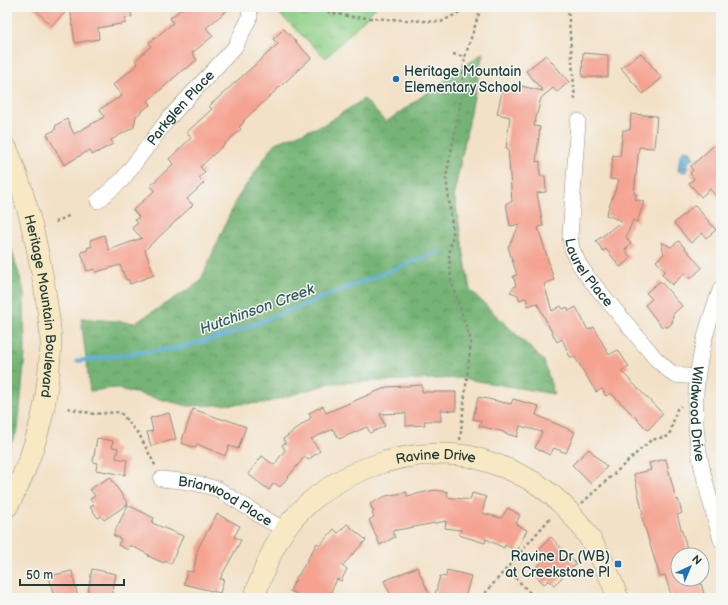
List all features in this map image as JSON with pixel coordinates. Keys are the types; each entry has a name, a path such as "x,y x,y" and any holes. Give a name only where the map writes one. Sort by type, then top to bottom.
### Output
{"street":[{"name":"Parkglen Place","path":"98,201 122,180 169,118 235,47 250,17 249,7"},
{"name":"Laurel Place","path":"578,121 570,237 572,249 579,264 598,290 667,370 674,374 697,377"},
{"name":"Heritage Mountain Boulevard","path":"7,150 26,199 34,228 44,283 51,346 44,405 37,434 15,494 7,507"},
{"name":"Wildwood Drive","path":"721,288 707,328 702,348 697,377 696,403 696,425 704,477 721,540"},
{"name":"Ravine Drive","path":"254,598 267,563 285,530 299,513 337,482 369,467 389,461 422,456 451,455 469,457 493,463 523,476 554,496 575,518 596,546 608,571 618,598"},
{"name":"Briarwood Place","path":"161,479 191,482 218,489 285,530"}],"path":[{"path":"304,7 352,17 441,22 469,7"},
{"path":"460,444 471,341 451,280 449,255 453,233 446,177 460,107 465,57 481,7"},
{"path":"568,7 575,100"},
{"path":"453,54 465,57"},
{"path":"55,222 71,215"},
{"path":"580,505 651,440 669,436 677,409 684,404 696,403"},
{"path":"68,408 94,414 120,412 140,436 161,479"},
{"path":"481,598 547,521"},
{"path":"507,569 535,598"}],"green space":[{"path":"272,7 376,7 326,58"},
{"path":"483,53 454,194 470,290 544,361 554,394 460,378 331,383 265,403 188,406 115,388 90,391 81,318 135,323 200,282 236,200 275,143 323,125 364,99 386,122"},
{"path":"7,234 24,291 25,355 18,429 7,453"}],"water":[{"path":"684,150 691,151 692,156 694,157 692,160 689,160 686,172 678,171 680,155"}],"building":[{"path":"33,7 130,7 132,17 125,18 126,23 98,28 99,39 75,43 70,8 51,26"},
{"path":"184,7 231,7 206,28 213,36 192,53 197,60 186,69 185,68 148,101 151,104 136,116 134,127 111,140 113,144 92,155 90,150 64,165 47,134 55,130 56,125 67,119 74,134 104,117 100,109 122,96 113,85 138,64 135,61 151,46 149,43 173,23 170,18"},
{"path":"284,29 311,58 243,121 244,122 239,127 241,129 200,167 205,172 199,178 204,183 187,199 193,205 145,250 154,275 130,284 128,279 126,280 120,265 96,272 95,269 87,271 81,252 88,250 87,248 92,246 90,240 104,235 109,250 142,238 132,228 138,223 135,220 139,217 133,210 155,190 150,186 173,164 169,159 191,138 187,132 212,109 209,106 278,44 273,39"},
{"path":"583,53 608,55 608,77 582,77"},
{"path":"641,53 662,78 643,94 621,68"},
{"path":"546,55 569,82 557,92 553,88 541,98 534,126 540,127 536,162 540,161 540,176 545,176 546,192 537,193 543,226 538,227 554,280 544,284 552,311 561,306 563,309 567,307 569,311 576,307 588,330 594,327 609,355 618,350 629,367 621,371 663,414 648,430 611,393 606,396 602,389 596,392 575,357 570,357 562,339 557,342 537,303 528,306 526,298 519,300 518,295 510,292 516,285 513,276 517,275 508,247 520,224 510,226 506,203 512,202 508,148 506,148 510,117 497,114 503,87 515,90 516,85 543,91 526,71"},
{"path":"631,114 657,116 654,148 639,147 634,194 637,195 635,199 644,202 637,222 633,220 626,237 631,244 625,250 631,258 620,267 606,249 603,251 596,241 622,221 606,215 619,180 610,179 613,155 620,156 623,130 630,130"},
{"path":"721,139 721,202 710,189 701,197 689,183 694,179 690,173 693,170 690,167"},
{"path":"695,205 716,230 706,238 702,233 691,243 674,223"},
{"path":"679,241 702,268 690,279 685,273 672,285 662,274 665,271 656,261 664,254 661,242 671,247"},
{"path":"660,281 682,306 673,314 672,323 668,327 661,326 645,305 652,299 646,293"},
{"path":"422,385 422,392 456,392 456,411 441,410 441,421 424,421 425,425 406,426 406,413 380,414 385,426 370,433 367,427 339,439 333,429 311,439 320,451 308,460 305,456 280,487 274,483 269,490 248,474 262,456 274,465 285,450 282,445 286,443 283,439 311,418 309,413 323,406 326,413 387,387"},
{"path":"478,397 511,404 513,399 539,406 536,415 575,432 566,453 554,448 550,455 535,448 542,432 520,426 517,437 479,426 481,421 473,419"},
{"path":"193,409 246,427 238,449 229,446 225,456 197,444 196,448 181,443"},
{"path":"169,413 176,439 151,446 147,432 153,431 150,418"},
{"path":"97,438 113,441 112,447 118,448 116,458 127,460 125,475 96,470 97,463 93,462"},
{"path":"589,449 607,467 591,484 572,465"},
{"path":"666,459 676,500 678,499 682,513 677,515 687,547 670,547 670,587 702,587 705,598 672,598 665,575 660,577 641,515 643,514 634,474 651,470 649,463"},
{"path":"110,477 128,504 104,520 101,516 98,518 90,507 94,505 90,499 95,496 90,489"},
{"path":"435,490 448,492 447,497 470,500 472,493 486,497 482,513 501,518 508,508 520,515 516,524 527,530 517,551 505,545 504,548 486,539 485,543 459,535 461,530 445,528 446,521 392,531 395,537 380,545 369,520 374,517 372,513 374,512 370,504 386,496 407,492 407,496"},
{"path":"128,505 154,518 152,523 183,536 171,564 165,561 164,563 148,556 149,555 130,545 128,550 118,545 121,539 113,535"},
{"path":"217,514 240,526 234,537 241,540 220,579 224,579 220,593 184,584 187,571 193,572 198,548"},
{"path":"347,524 366,540 342,566 347,569 341,581 337,579 328,598 295,598 297,594 290,591 297,576 317,543 320,545 334,529 338,533"},
{"path":"551,537 576,564 554,585 549,580 544,584 537,577 541,573 536,567 547,557 539,549"},
{"path":"417,567 431,598 392,598 384,581"},
{"path":"92,569 116,574 111,598 87,598"},
{"path":"447,570 471,576 465,598 434,598 440,576 446,577"},
{"path":"72,571 78,598 54,598 49,576"}],"waterway":[{"name":"Hutchinson Creek","path":"77,361 178,348 224,336 438,252"}],"place":[{"name":"Heritage Mountain Elementary School","path":"396,79"},
{"name":"Ravine Dr (WB) at Creekstone Pl","path":"618,564"}]}
